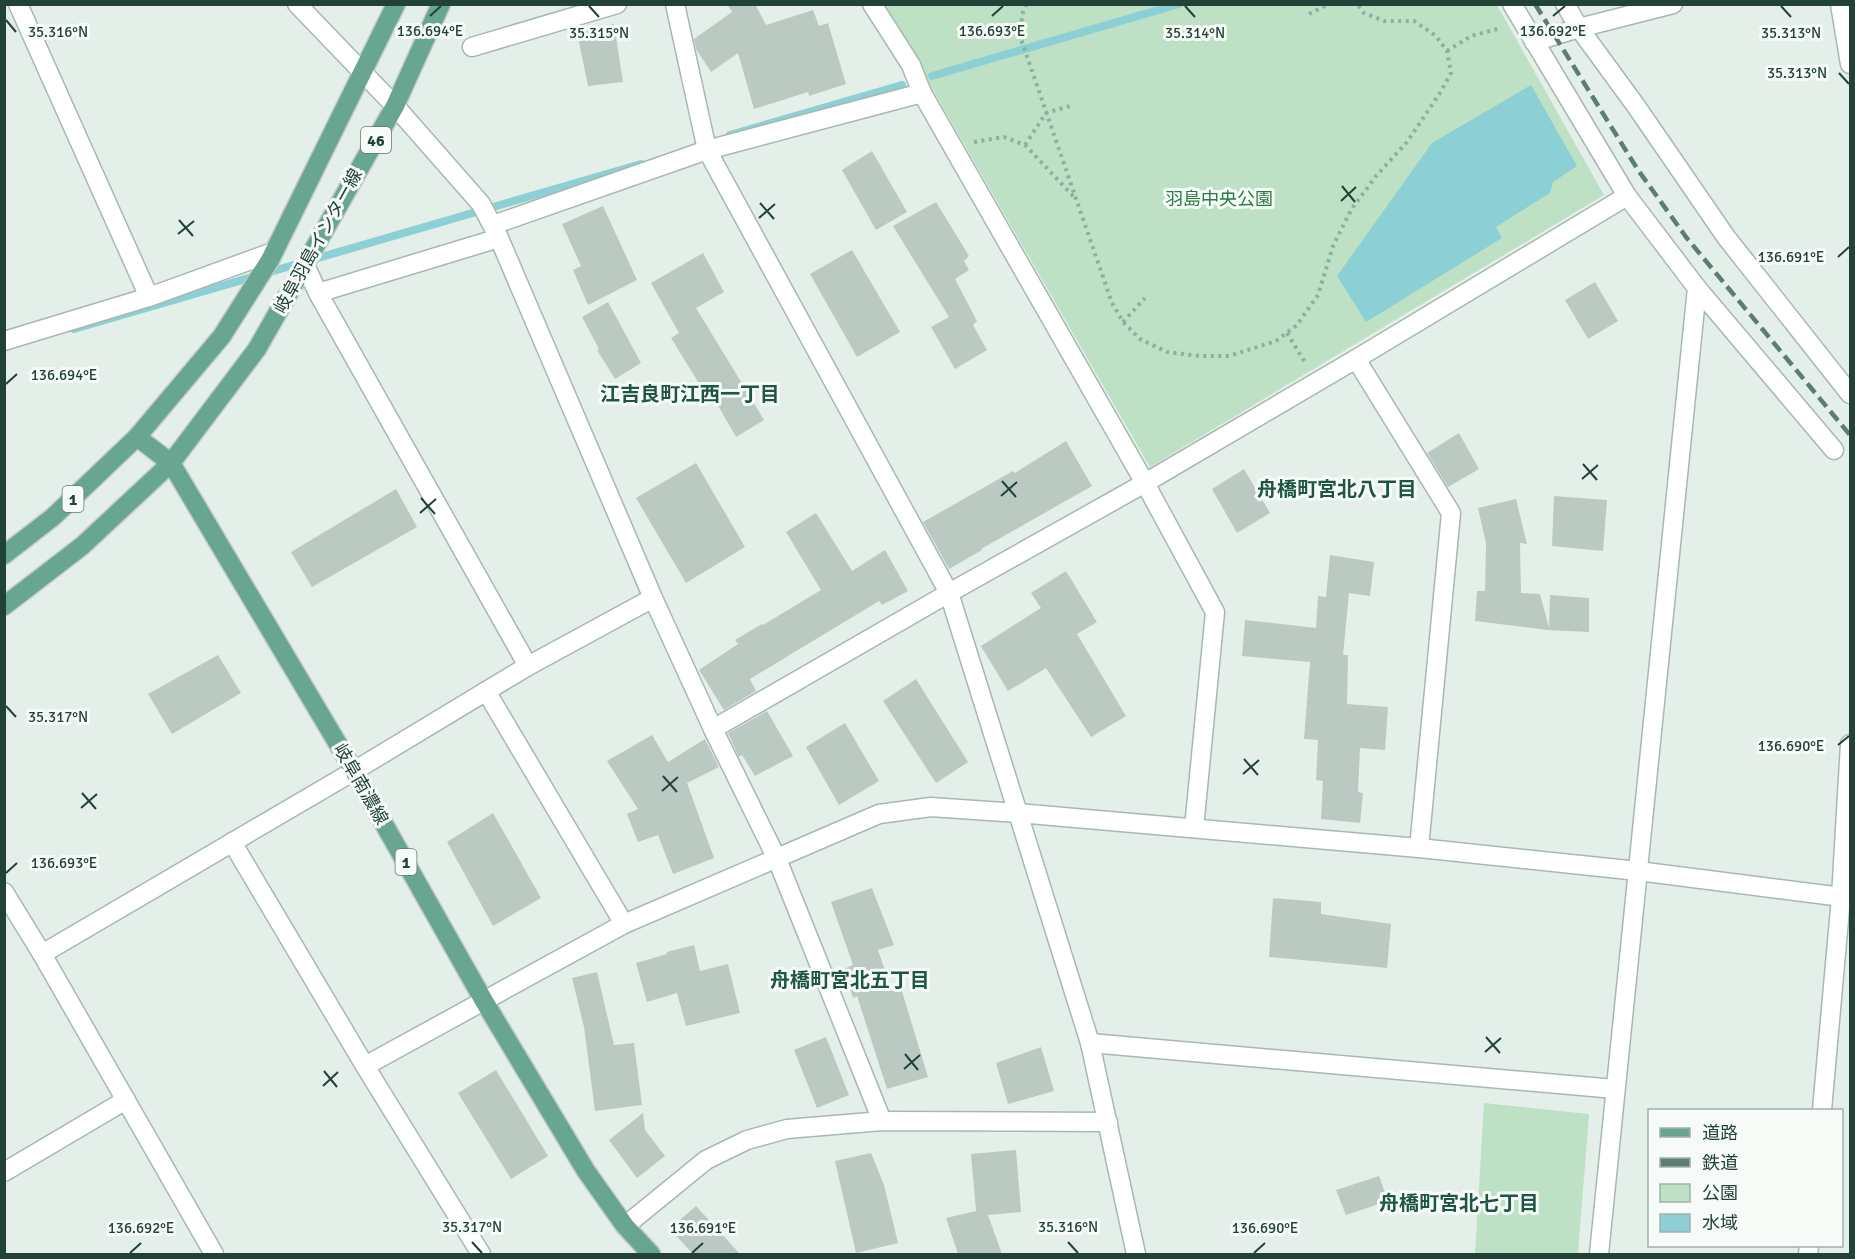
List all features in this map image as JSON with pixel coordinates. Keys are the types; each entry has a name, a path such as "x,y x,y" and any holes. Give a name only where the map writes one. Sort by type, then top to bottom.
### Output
{"main road":[{"name":"岐阜羽島インター線","path":"137,437 222,336 271,256 396,4"},
{"name":"岐阜羽島インター線","path":"171,463 257,349 395,106 441,4"},
{"name":"岐阜南濃線","path":"137,437 171,463 354,771 484,1001 586,1171 625,1226 651,1254"},
{"name":"1","path":"4,555 53,518 137,437"},
{"name":"1","path":"4,606 82,546 171,463"}],"street":[{"path":"18,4 149,297"},
{"path":"297,4 395,106 490,221 653,598 713,729 777,859 882,1121"},
{"path":"472,47 617,4"},
{"path":"675,4 707,150 949,593 1090,1043 1136,1254"},
{"path":"872,4 911,65 922,93 1145,483 1215,612 1194,828"},
{"path":"1512,4 1628,196 1697,288 1834,450"},
{"path":"1565,4 1579,28 1726,237 1851,394"},
{"path":"1534,42 1673,4"},
{"path":"1840,4 1851,64"},
{"path":"318,293 490,221 707,150 922,93"},
{"path":"713,729 1145,483 1628,196"},
{"path":"4,341 149,297 271,256"},
{"path":"303,268 528,666"},
{"path":"1599,1254 1697,288"},
{"path":"1356,359 1450,513 1419,848"},
{"path":"42,954 528,666 653,598"},
{"path":"486,692 624,924"},
{"path":"1821,1109 1846,898 1851,744"},
{"path":"365,1066 624,924 879,814 931,807 1419,848 1638,871 1846,898"},
{"path":"232,842 365,1066 481,1254"},
{"path":"4,892 214,1254"},
{"path":"1090,1043 1615,1089"},
{"path":"4,1172 126,1100"},
{"path":"625,1226 706,1160 747,1140 788,1129 882,1121 1108,1122"}],"path":[{"path":"1026,4 1021,39 1112,303 1123,322 1140,339 1167,352 1229,357 1276,341 1297,326 1318,296 1333,246 1352,210 1376,176 1407,142 1450,74 1447,51 1436,36 1414,21 1384,21 1364,13 1357,4"},
{"path":"1310,14 1329,4"},
{"path":"1447,51 1471,36 1503,27"},
{"path":"1025,145 1046,113 1070,106"},
{"path":"967,143 1004,137 1025,145 1076,198"},
{"path":"1123,322 1145,298"},
{"path":"1287,333 1310,370"}],"green space":[{"name":"羽島中央公園","path":"884,5 1497,5 1604,195 1150,467"},
{"path":"1484,1103 1589,1114 1578,1254 1475,1254"}],"water":[{"path":"1531,85 1577,166 1553,182 1550,193 1496,227 1502,238 1366,322 1337,276 1432,143"}],"building":[{"path":"727,4 755,4 766,25 813,10 819,26 828,23 846,84 809,96 808,92 754,109 738,53 711,72 696,49 694,39 732,12"},
{"path":"614,24 623,82 588,86 577,32"},
{"path":"872,151 907,212 876,230 842,170"},
{"path":"936,202 969,256 964,261 969,270 955,279 977,321 973,325 987,350 955,369 931,327 949,317 893,226"},
{"path":"603,206 637,280 588,305 573,270 581,266 562,224"},
{"path":"852,250 900,332 857,357 810,274"},
{"path":"703,253 724,292 696,308 764,420 736,437 705,383 700,385 671,338 679,333 651,283"},
{"path":"1595,282 1618,321 1588,339 1565,300"},
{"path":"608,302 641,363 615,379 597,350 599,349 582,317"},
{"path":"1459,433 1479,469 1448,487 1427,453"},
{"path":"1066,441 1092,486 949,569 923,522 1013,471 1015,473"},
{"path":"696,463 745,547 686,583 636,498"},
{"path":"1244,469 1270,513 1237,533 1212,489"},
{"path":"396,489 417,527 312,587 291,552"},
{"path":"1554,496 1607,500 1603,551 1552,546"},
{"path":"1516,499 1527,544 1520,543 1521,593 1540,594 1549,628 1550,595 1589,598 1589,632 1548,630 1475,621 1477,591 1485,591 1486,543 1478,508"},
{"path":"816,513 852,571 885,550 908,591 882,605 879,601 750,679 756,691 724,710 699,670 738,644 735,640 821,590 786,532"},
{"path":"1330,555 1374,562 1370,596 1349,593 1343,655 1348,655 1347,704 1388,707 1385,750 1360,748 1358,792 1363,793 1360,823 1321,819 1323,781 1316,780 1318,740 1304,739 1310,662 1242,656 1245,620 1316,628 1318,596 1326,597"},
{"path":"1066,571 1097,622 1077,634 1126,716 1091,737 1046,668 1008,691 981,646 1041,608 1031,593"},
{"path":"218,655 241,693 172,734 148,694"},
{"path":"916,679 968,762 936,783 883,701"},
{"path":"767,711 793,756 755,776 742,755 739,757 728,733"},
{"path":"845,723 879,781 839,805 806,747"},
{"path":"652,735 668,762 705,739 719,767 687,783 714,858 673,874 658,835 638,842 627,814 638,809 607,761"},
{"path":"493,813 541,898 493,926 447,842"},
{"path":"872,888 894,945 878,950 892,991 901,988 928,1077 887,1089 857,996 853,998 844,969 853,965 831,902"},
{"path":"1273,898 1321,902 1321,914 1391,924 1387,968 1269,957"},
{"path":"694,945 700,971 728,964 740,1013 686,1026 677,993 647,1002 636,963"},
{"path":"597,972 614,1045 634,1043 642,1105 595,1111 584,1027 572,978"},
{"path":"826,1037 849,1095 817,1108 794,1050"},
{"path":"1041,1047 1054,1091 1008,1104 996,1063"},
{"path":"496,1070 548,1156 511,1179 458,1093"},
{"path":"643,1113 645,1130 665,1156 637,1178 609,1140"},
{"path":"1016,1150 1021,1212 988,1215 1002,1254 958,1254 946,1218 976,1211 971,1154"},
{"path":"871,1153 884,1185 898,1243 856,1253 835,1161"},
{"path":"1379,1176 1388,1201 1346,1215 1336,1190"},
{"path":"696,1206 740,1254 693,1254 670,1229"}],"waterway":[{"path":"932,76 1179,4"},
{"path":"730,135 902,85"},
{"path":"74,329 641,164"}],"railway":[{"path":"1535,4 1638,170 1686,237 1850,435"}],"district":[{"name":"江吉良町江西一丁目","path":"690,394"},
{"name":"舟橋町宮北八丁目","path":"1337,489"},
{"name":"舟橋町宮北五丁目","path":"850,980"},
{"name":"舟橋町宮北七丁目","path":"1459,1203"}]}
